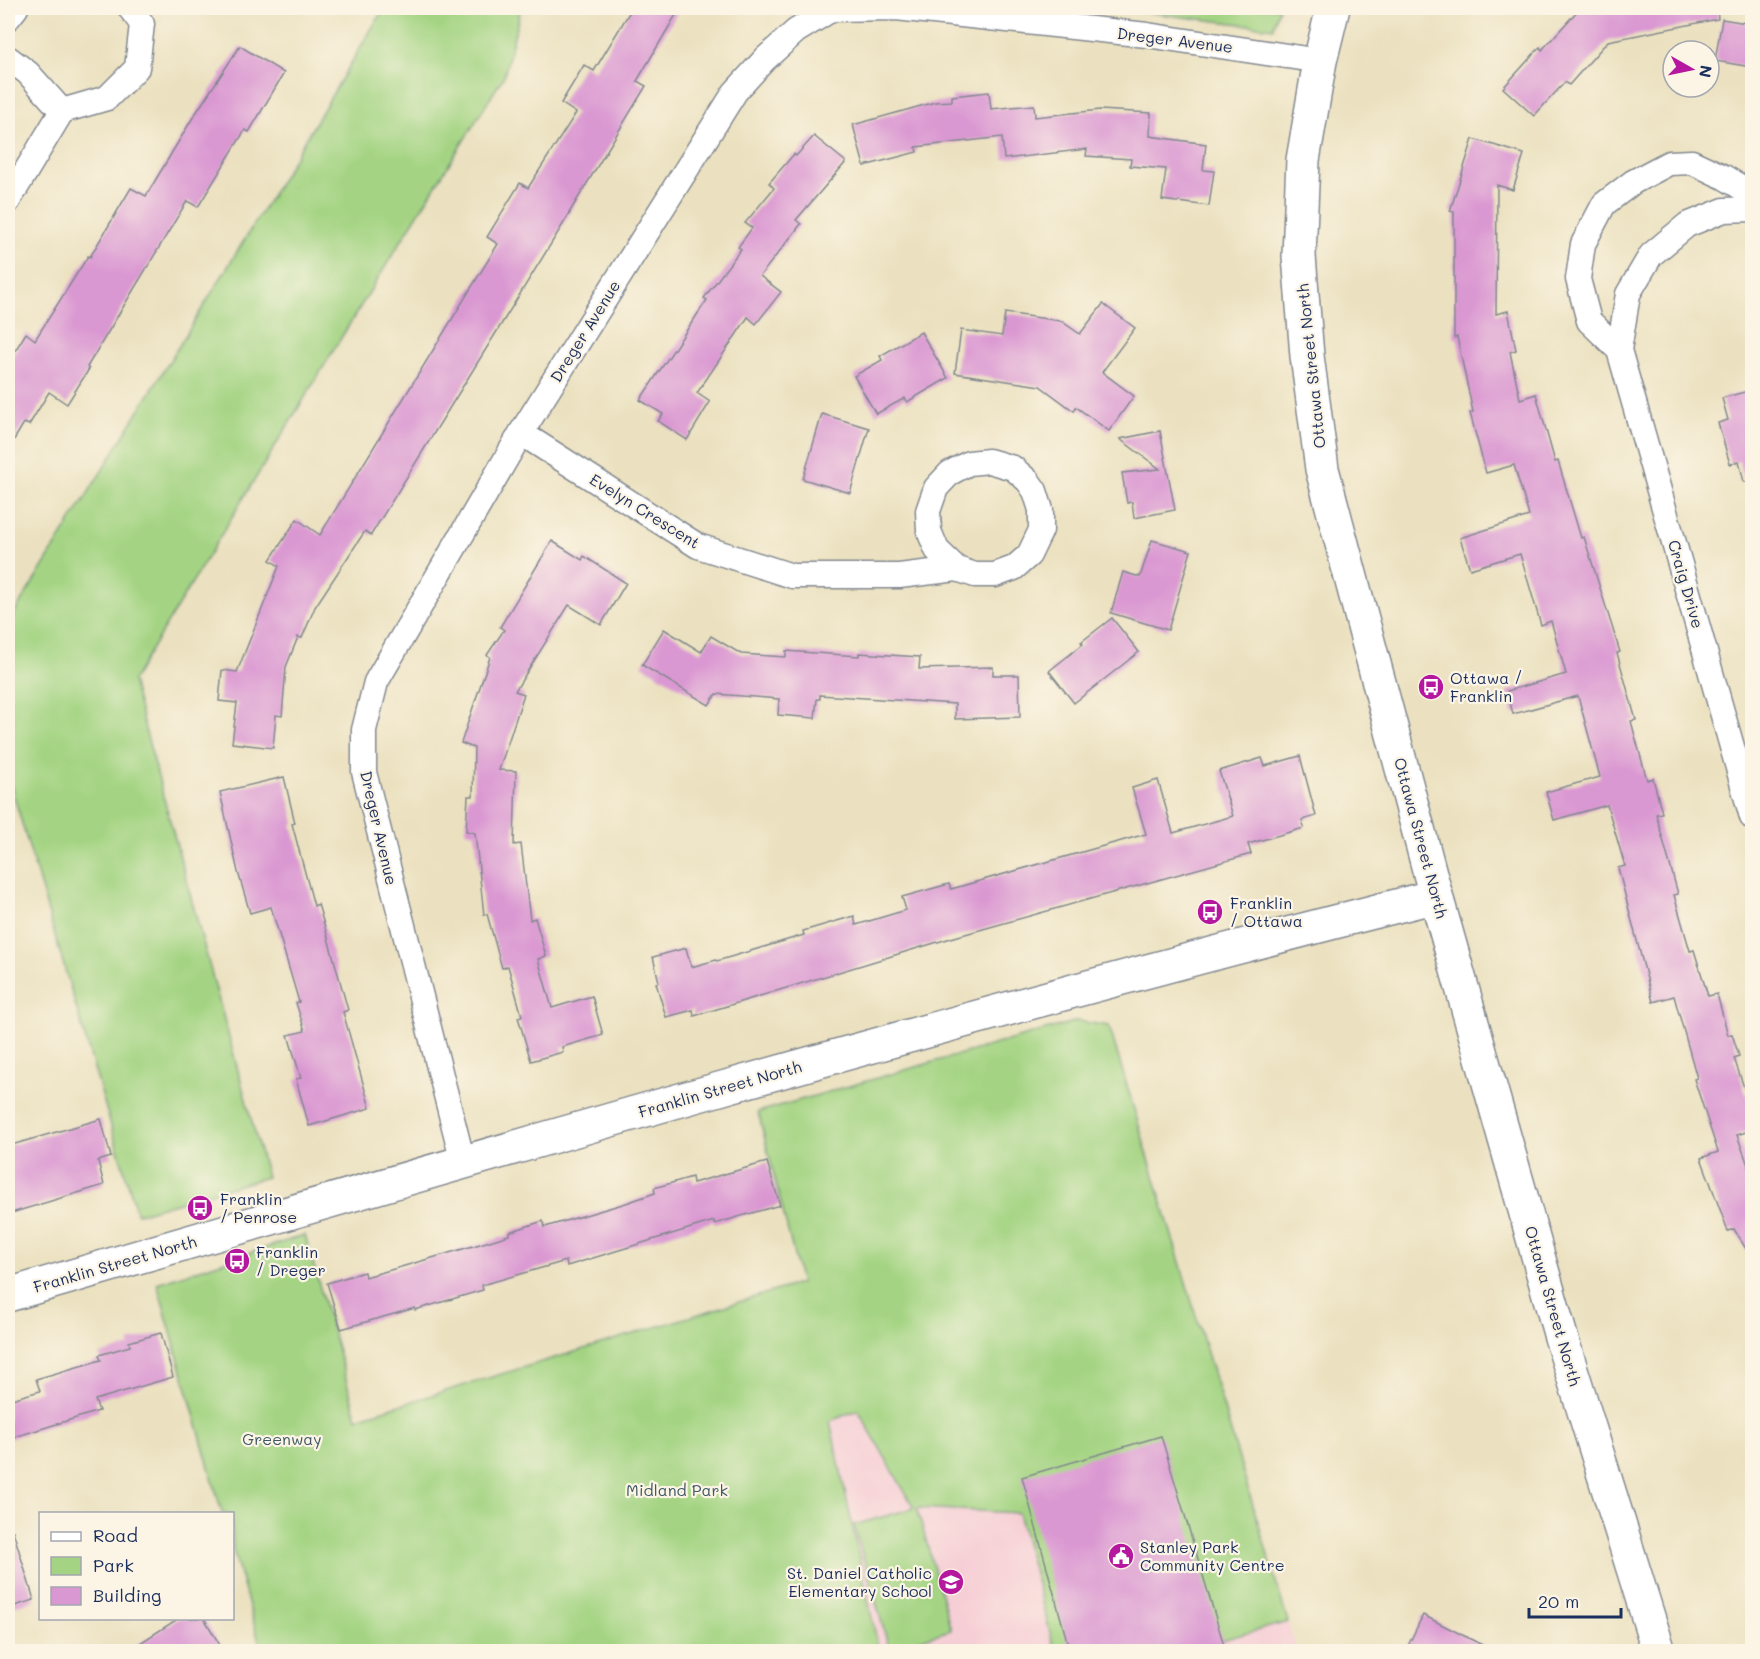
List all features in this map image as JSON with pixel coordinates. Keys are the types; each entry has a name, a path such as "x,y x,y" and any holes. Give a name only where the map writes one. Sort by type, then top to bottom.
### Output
{"main road":[{"name":"Ottawa Street North","path":"1333,8 1320,61 1303,160 1299,256 1307,356 1322,469 1436,896 1561,1337 1659,1652"},
{"name":"Franklin Street North","path":"8,1295 463,1162 1112,980 1436,896"}],"street":[{"path":"8,18 16,8"},
{"path":"8,201 62,111 107,98 137,68 142,24 130,8"},
{"name":"Dreger Avenue","path":"463,1162 364,772 364,730 376,682 521,433 735,92 765,58 796,31 831,8 919,10 1147,35 1320,61"},
{"path":"8,58 28,73 62,111"},
{"name":"Craig Drive","path":"1619,351 1589,321 1578,279 1583,243 1604,204 1633,182 1669,163 1692,162 1724,177 1752,194"},
{"name":"Craig Drive","path":"1752,209 1724,210 1687,225 1651,255 1628,294 1619,351 1752,817"},
{"name":"Evelyn Crescent","path":"521,433 698,546 792,576 899,576 957,569 975,575 995,575 1014,568 1029,555 1041,530 1041,510 1035,491 1028,481 1013,468 989,461 969,463 950,473 936,488 928,511 929,531 937,550 957,569"}],"shaded area":[{"name":"St. Daniel Catholic Elementary School","path":"858,1410 914,1508 1018,1513 1055,1651 879,1651 830,1420"},
{"path":"1288,1622 1297,1651 1181,1652"}],"green space":[{"path":"384,8 521,8 504,76 132,681 267,1177 137,1214 8,776 8,623 277,187"},
{"path":"1110,8 1279,8 1273,28"},
{"path":"1077,1021 1109,1026 1288,1622 1181,1651 1055,1651 1018,1513 917,1508 951,1630 889,1648 854,1525 914,1508 858,1410 830,1421 879,1651 262,1651 234,1553 234,1512 222,1512 157,1283 305,1235 357,1418 801,1283 758,1112"}],"building":[{"path":"632,8 680,8 637,81 646,86 371,535 365,531 315,607 302,638 298,637 286,667 282,716 276,715 273,748 232,743 237,703 219,701 222,670 237,672 279,566 270,560 297,519 320,535 498,244 487,237 520,183 528,188 576,113 561,103 584,65 594,71"},
{"path":"1580,8 1717,8 1718,19 1608,41 1569,85 1565,82 1534,116 1503,88"},
{"path":"1722,19 1752,24 1752,67 1721,62 1721,39 1719,39"},
{"path":"240,46 284,73 249,132 245,130 198,207 187,201 67,404 49,392 29,425 24,423 8,450 8,362 26,333 35,340 88,256 90,257 131,188 146,196 192,119"},
{"path":"989,92 991,109 1034,105 1035,117 1100,110 1151,113 1150,136 1206,144 1203,170 1214,171 1209,206 1162,200 1166,169 1130,166 1131,159 1086,156 1087,149 1004,159 1002,137 916,147 917,152 864,166 853,125 935,102 952,101 952,96"},
{"path":"814,136 846,162 796,220 801,224 760,276 781,292 756,324 748,317 697,393 710,402 687,440 658,421 663,414 640,400 707,300 704,298 741,249 738,247 752,228 745,223 774,188 769,183 794,154 796,156"},
{"path":"1473,139 1524,154 1513,190 1497,185 1496,314 1508,311 1516,350 1510,352 1520,399 1536,394 1555,462 1558,461 1581,538 1584,537 1620,652 1617,653 1636,720 1631,721 1647,780 1653,778 1662,813 1656,814 1678,894 1674,895 1690,951 1694,950 1708,996 1717,994 1728,1035 1732,1034 1739,1056 1734,1058 1752,1111 1752,1130 1737,1135 1752,1176 1752,1259 1734,1229 1728,1231 1701,1158 1718,1152 1694,1079 1697,1078 1674,996 1653,1002 1618,868 1625,866 1607,805 1554,820 1546,792 1600,777 1578,696 1513,714 1507,691 1566,674 1551,621 1541,625 1520,554 1470,569 1460,538 1529,516 1514,465 1486,473 1470,413 1473,412 1457,337 1454,338 1454,212 1450,211"},
{"path":"1103,304 1135,328 1102,372 1134,396 1109,431 1076,407 1074,411 1040,386 955,373 961,330 1002,336 1005,313 1061,321 1080,334"},
{"path":"921,332 948,378 907,402 905,398 876,414 854,376 882,360 880,356"},
{"path":"1752,390 1752,481 1744,482 1739,461 1730,464 1718,423 1728,420 1722,398"},
{"path":"822,414 869,428 850,493 803,479"},
{"path":"1160,431 1175,510 1134,518 1132,502 1127,503 1122,473 1160,469 1120,439"},
{"path":"1152,540 1191,551 1168,630 1111,613 1123,572 1140,577"},
{"path":"552,541 582,560 584,556 626,583 601,625 569,605 515,691 524,694 499,770 516,771 514,845 521,844 530,920 535,918 546,956 538,959 552,1008 592,996 603,1035 562,1047 563,1052 531,1061 518,1017 522,1016 508,966 502,968 487,914 484,915 475,833 466,831 468,796 473,796 474,748 461,743 490,657 487,655 504,630 500,627"},
{"path":"1112,618 1139,652 1074,703 1049,671"},
{"path":"664,629 701,652 711,636 741,654 786,657 786,651 859,656 859,653 920,657 919,669 993,667 993,675 1019,675 1020,717 955,719 955,704 820,695 820,699 817,699 815,718 778,715 779,699 716,694 709,705 642,665"},
{"path":"1300,756 1316,816 1302,820 1304,828 1248,844 1251,854 951,938 694,1016 693,1010 666,1017 656,983 659,982 653,957 686,948 691,967 717,961 804,935 803,931 854,916 856,925 906,910 902,897 949,884 951,889 1146,834 1132,788 1158,780 1173,833 1233,816 1219,771 1262,758 1265,766"},
{"path":"284,777 295,823 292,824 314,906 318,904 348,1010 343,1012 370,1108 309,1126 296,1079 301,1078 288,1035 305,1031 296,1003 299,1002 271,907 250,913 220,792"},
{"path":"101,1119 111,1157 98,1161 104,1185 8,1214 8,1146"},
{"path":"767,1162 780,1205 714,1224 714,1221 567,1266 566,1261 482,1285 483,1290 341,1329 327,1283 364,1272 365,1277 394,1269 509,1235 509,1232 543,1221 545,1227 626,1203 655,1193 654,1188 692,1177 693,1183"},
{"path":"161,1333 173,1377 95,1400 99,1411 8,1439 8,1400 40,1391 36,1379 101,1360 99,1355 130,1346 129,1342"},
{"name":"Stanley Park Community Centre","path":"1161,1436 1226,1652 1070,1652 1022,1477"},
{"path":"13,1531 34,1600 8,1608 8,1532"},
{"path":"1423,1615 1496,1652 1405,1652"},
{"path":"176,1620 205,1620 224,1652 126,1652"}],"place":[{"name":"Ottawa / Franklin","path":"1431,687"},
{"name":"Franklin / Ottawa","path":"1210,912"},
{"name":"Franklin / Penrose","path":"200,1208"},
{"name":"Franklin / Dreger","path":"237,1261"},
{"name":"Stanley Park Community Centre","path":"1121,1556"},
{"name":"St. Daniel Catholic Elementary School","path":"951,1582"}],"park label":[{"name":"Greenway","path":"282,1439"},
{"name":"Midland Park","path":"677,1490"}]}
